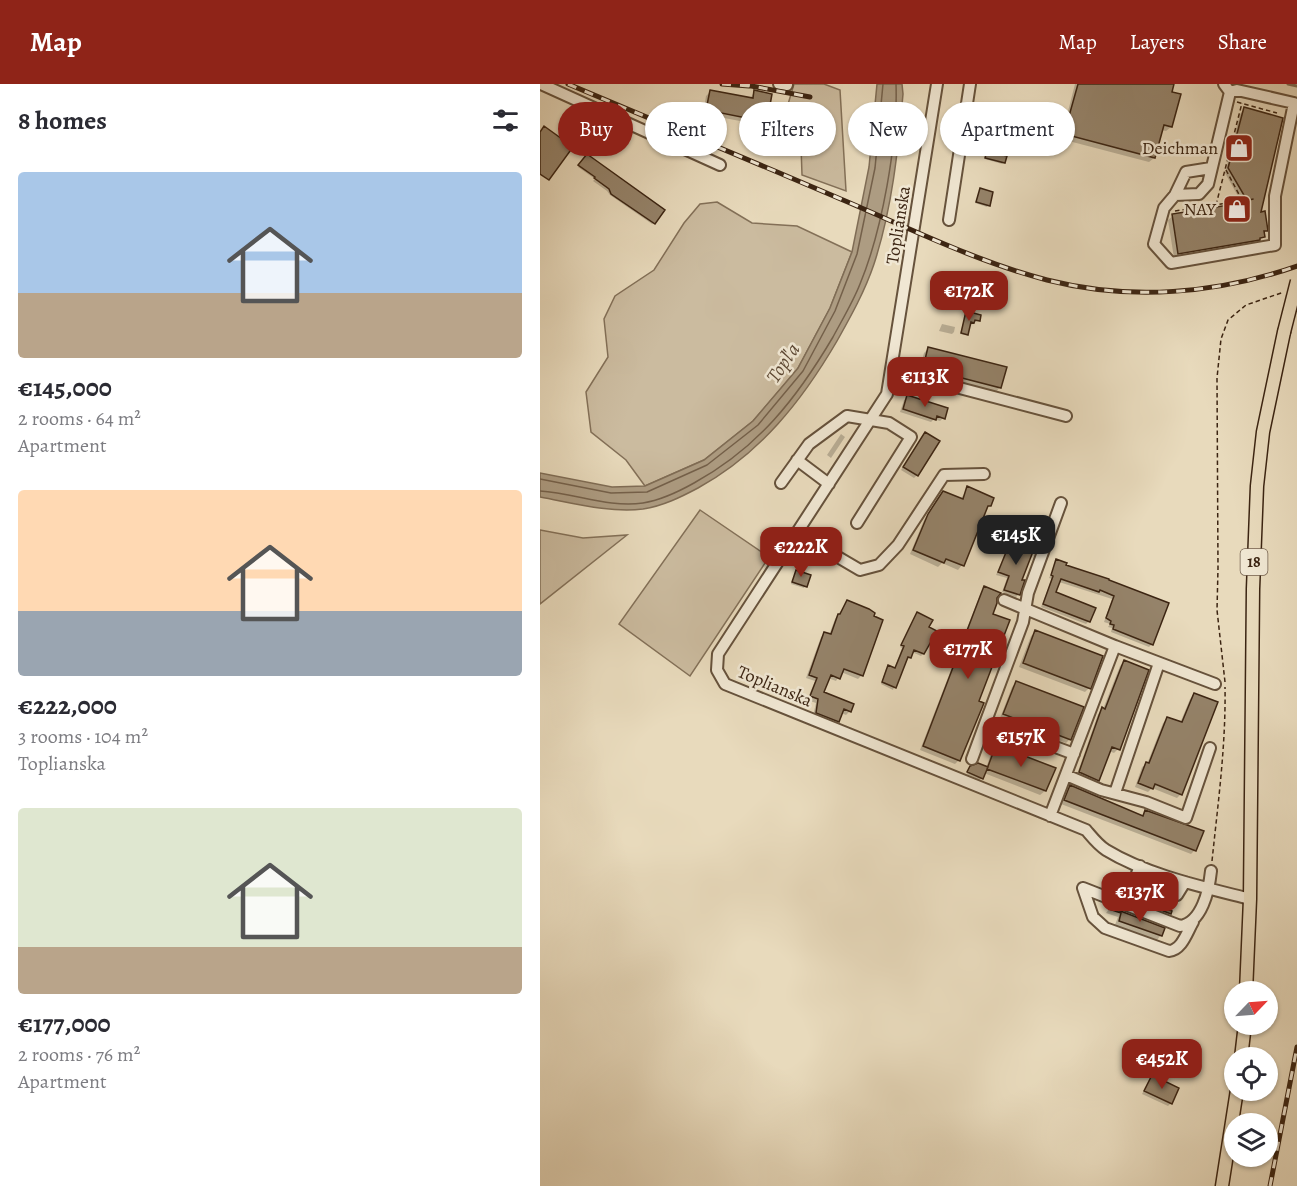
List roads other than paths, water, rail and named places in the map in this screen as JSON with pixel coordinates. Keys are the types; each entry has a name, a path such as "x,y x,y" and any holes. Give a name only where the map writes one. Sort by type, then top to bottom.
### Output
{"main road":[{"name":"18","path":"1246,981 1250,899 1253,589 1257,486 1263,432 1293,286"},
{"path":"1222,1186 1235,1101"}],"street":[{"path":"541,84 720,165"},
{"name":"Toplianska","path":"937,84 887,394 718,654 717,670 725,684 1086,830 1104,849 1140,866 1185,882 1250,899"},
{"path":"949,220 970,84"},
{"path":"1175,195 1199,194 1208,184 1229,92 1237,90 1294,103 1275,196 1275,245 1171,263 1154,244 1164,208 1175,195 1186,172 1211,168"},
{"path":"891,370 1066,416"},
{"path":"781,483 809,444 847,416 889,423 911,437 857,523"},
{"path":"797,460 829,484"},
{"path":"797,532 860,570 879,565 898,545 944,475 984,474"},
{"path":"972,759 1023,622 1028,592 1061,503"},
{"path":"1004,600 1215,684"},
{"path":"1050,816 1115,646"},
{"path":"1115,793 1159,663"},
{"path":"986,721 1074,754"},
{"path":"1066,775 1101,790 1146,802 1186,818 1210,748"},
{"path":"1140,866 1136,876 1141,884 1167,894 1178,895 1185,882"},
{"path":"1194,920 1188,925 1180,926 1083,888 1093,917 1105,928 1169,951 1175,951 1194,920 1209,888 1211,871"}],"water":[{"path":"877,84 902,84 902,102 875,102"},
{"path":"870,156 896,156 885,222 870,274 862,294 824,363 778,424 741,459 720,474 678,498 650,508 617,510 540,497 540,473 612,487 645,486 704,460 753,421 798,368 830,308 852,252"}],"waterway":[{"path":"1288,84 1297,86"}],"railway":[{"path":"568,84 966,253 1047,280 1110,291 1173,291 1236,283 1297,266"},
{"path":"722,84 749,86"},
{"path":"741,84 810,97"},
{"path":"1270,1186 1297,1047"}],"place":[{"name":"Deichman","path":"1239,148"},
{"name":"NAY","path":"1237,209"}],"water label":[{"name":"Topľa","path":"783,363"}]}
